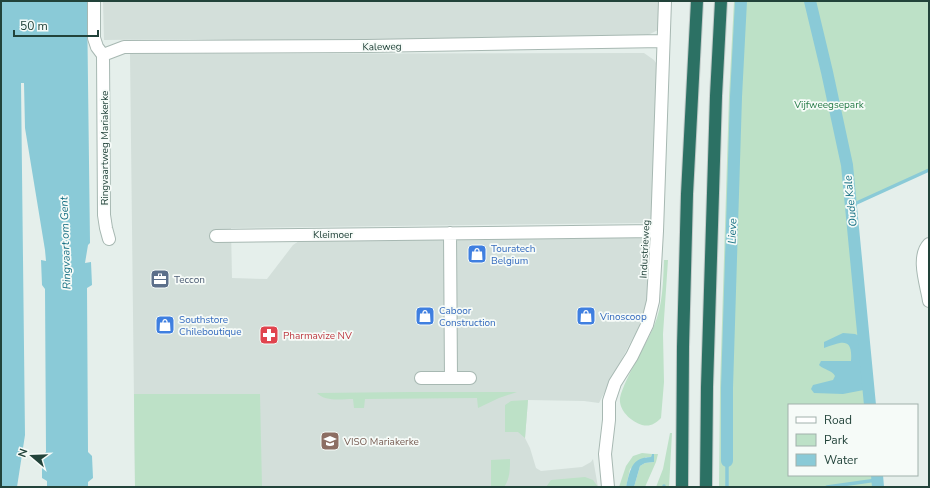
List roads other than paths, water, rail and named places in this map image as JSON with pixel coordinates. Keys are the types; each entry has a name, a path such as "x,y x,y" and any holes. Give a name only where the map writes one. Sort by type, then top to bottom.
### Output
{"highway":[{"path":"682,487 683,347 687,194 697,1"},
{"path":"706,487 707,387 716,96 721,1"}],"street":[{"path":"94,1 94,38 97,47 103,56"},
{"name":"Industrieweg","path":"608,487 605,454 609,420 609,401 615,383 632,356 647,325 653,301 657,232 665,1"},
{"name":"Kaleweg","path":"103,56 124,47 366,46 663,41"},
{"name":"Ringvaartweg Mariakerke","path":"103,56 104,215 109,239"},
{"name":"Kleimoer","path":"216,236 657,232"},
{"path":"450,233 451,378"},
{"path":"929,244 924,250 922,264 929,301"},
{"path":"421,378 470,378"}],"water":[{"name":"Ringvaart om Gent","path":"1,1 87,1 90,243 88,245 85,263 91,262 92,285 87,288 88,452 92,456 93,478 88,482 88,487 47,487 47,481 42,478 42,456 46,452 45,289 42,285 41,260 46,261 25,128 24,83 21,83 25,435 17,487 1,487"},
{"path":"843,333 855,334 864,338 869,389 843,394 814,393 811,389 813,385 833,380 835,376 832,372 819,365 821,361 851,361 851,353 848,344 841,343 824,348 824,342"},
{"path":"652,454 654,454 654,462 645,463 640,466 634,487 626,487 630,470 635,462 639,459 651,457"}],"waterway":[{"name":"Lieve","path":"727,461 727,388 736,97 741,1"},
{"name":"Oude Kale","path":"810,1 847,165 870,404"},
{"path":"850,206 929,170"},
{"path":"727,461 727,487"},
{"name":"Oude Kale","path":"877,476 878,487"},
{"path":"827,487 877,480"}],"place":[{"name":"Touratech Belgium","path":"477,254"},
{"name":"Teccon","path":"160,279"},
{"name":"Caboor Construction","path":"425,316"},
{"name":"Vinoscoop","path":"586,316"},
{"name":"Southstore Chileboutique","path":"165,325"},
{"name":"Pharmavize NV","path":"269,335"},
{"name":"VISO Mariakerke","path":"330,441"}],"park label":[{"name":"Vijfweegsepark","path":"829,104"}]}
